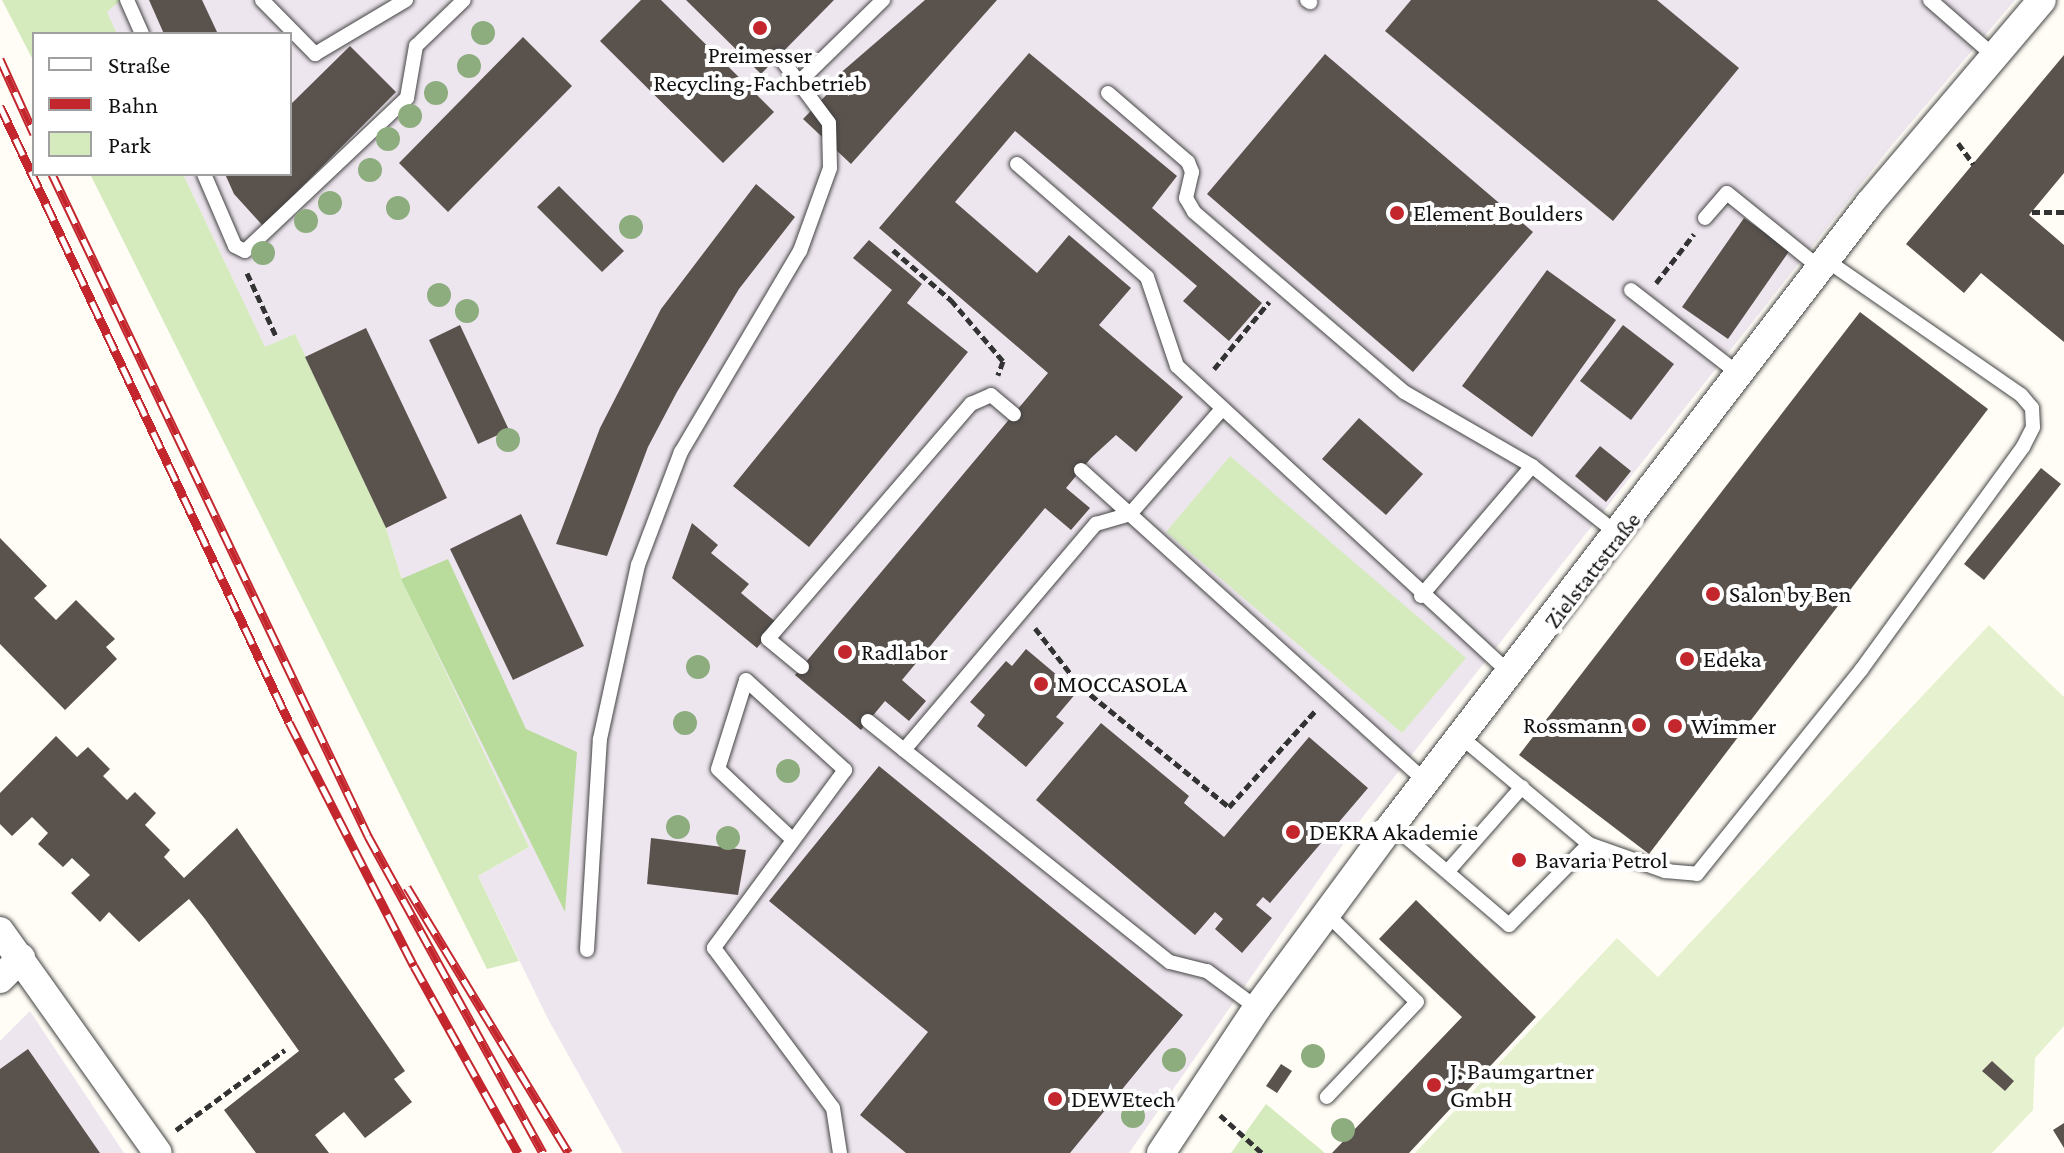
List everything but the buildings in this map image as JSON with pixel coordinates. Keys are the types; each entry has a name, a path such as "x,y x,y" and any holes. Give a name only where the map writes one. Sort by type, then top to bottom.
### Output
{"street":[{"name":"Zielstattstraße","path":"1161,1153 1257,1008 1392,825 1619,536 1823,264 2042,0"},
{"path":"0,931 155,1150"},
{"path":"0,979 21,958"}],"lane":[{"path":"127,0 141,32"},
{"path":"262,0 315,54 406,0"},
{"path":"205,176 235,246 245,251 407,98 416,46 464,0"},
{"path":"801,80 883,0"},
{"path":"1930,0 1994,56"},
{"path":"587,950 600,739 638,565 681,452 800,251 830,168 829,123 801,80 779,56"},
{"path":"1108,93 1188,162 1192,172 1186,198 1194,212 1404,392 1532,466 1619,536"},
{"path":"1017,164 1147,277 1177,366 1421,596 1511,675"},
{"path":"1461,737 1589,844 1665,871 1697,874 1861,670 2033,427 2032,408 2021,395 1823,264 1727,193 1705,218"},
{"path":"1631,290 1740,375"},
{"path":"802,667 768,639 971,404 991,395 1014,414"},
{"path":"904,750 1096,524 1130,514 1222,409"},
{"path":"1421,596 1532,466"},
{"path":"1081,470 1426,782"},
{"path":"791,838 718,769 746,680 845,770 791,838 714,948 833,1108 840,1153"},
{"path":"868,721 1170,962 1207,971 1257,1008"},
{"path":"1448,871 1522,787"},
{"path":"1392,825 1509,925 1589,844"},
{"path":"1326,913 1417,1002 1327,1097"}],"path":[{"path":"2032,212 2064,212"},
{"path":"1644,300 1705,218"},
{"path":"235,246 276,336"},
{"path":"893,250 951,300 1003,361 991,395"},
{"path":"1198,387 1282,286"},
{"path":"1036,629 1081,687 1229,807 1328,695"},
{"path":"155,1150 285,1050"},
{"path":"1198,1095 1262,1153"}],"shaded area":[{"path":"101,0 2015,0 1892,145 1358,823 1129,1153 623,1153 548,1019 478,876 529,847 402,580 386,528 295,335 265,348 184,176 292,176 292,32 116,32"},
{"path":"30,1011 124,1153 0,1153 0,1041"}],"green space":[{"path":"2,0 121,0 107,12 116,32 32,32 32,58"},
{"path":"91,176 184,176 265,347 295,334 386,528 402,580 529,847 478,876 519,961 487,969"},
{"path":"1230,456 1466,658 1402,733 1166,532"},
{"path":"448,559 526,729 577,752 565,912 401,579"},
{"path":"1989,625 2064,697 2064,1026 2035,1058 2033,1110 1992,1153 1415,1153 1617,938 1658,977"},
{"path":"1266,1104 1325,1153 1231,1153"}],"railway":[{"path":"0,59 32,130"},
{"path":"0,106 32,174"},
{"path":"33,176 289,722 414,966 518,1153"},
{"path":"53,176 368,836 543,1153"},
{"path":"407,887 569,1153"}],"place":[{"name":"Preimesser Recycling-Fachbetrieb","path":"760,28"},
{"name":"Element Boulders","path":"1397,213"},
{"name":"Salon by Ben","path":"1713,594"},
{"name":"Radlabor","path":"845,652"},
{"name":"Edeka","path":"1687,659"},
{"name":"MOCCASOLA","path":"1041,684"},
{"name":"Rossmann","path":"1639,725"},
{"name":"Wimmer","path":"1675,726"},
{"name":"DEKRA Akademie","path":"1293,832"},
{"name":"Bavaria Petrol","path":"1519,860"},
{"name":"J. Baumgartner GmbH","path":"1434,1085"},
{"name":"DEWEtech","path":"1055,1099"}]}
